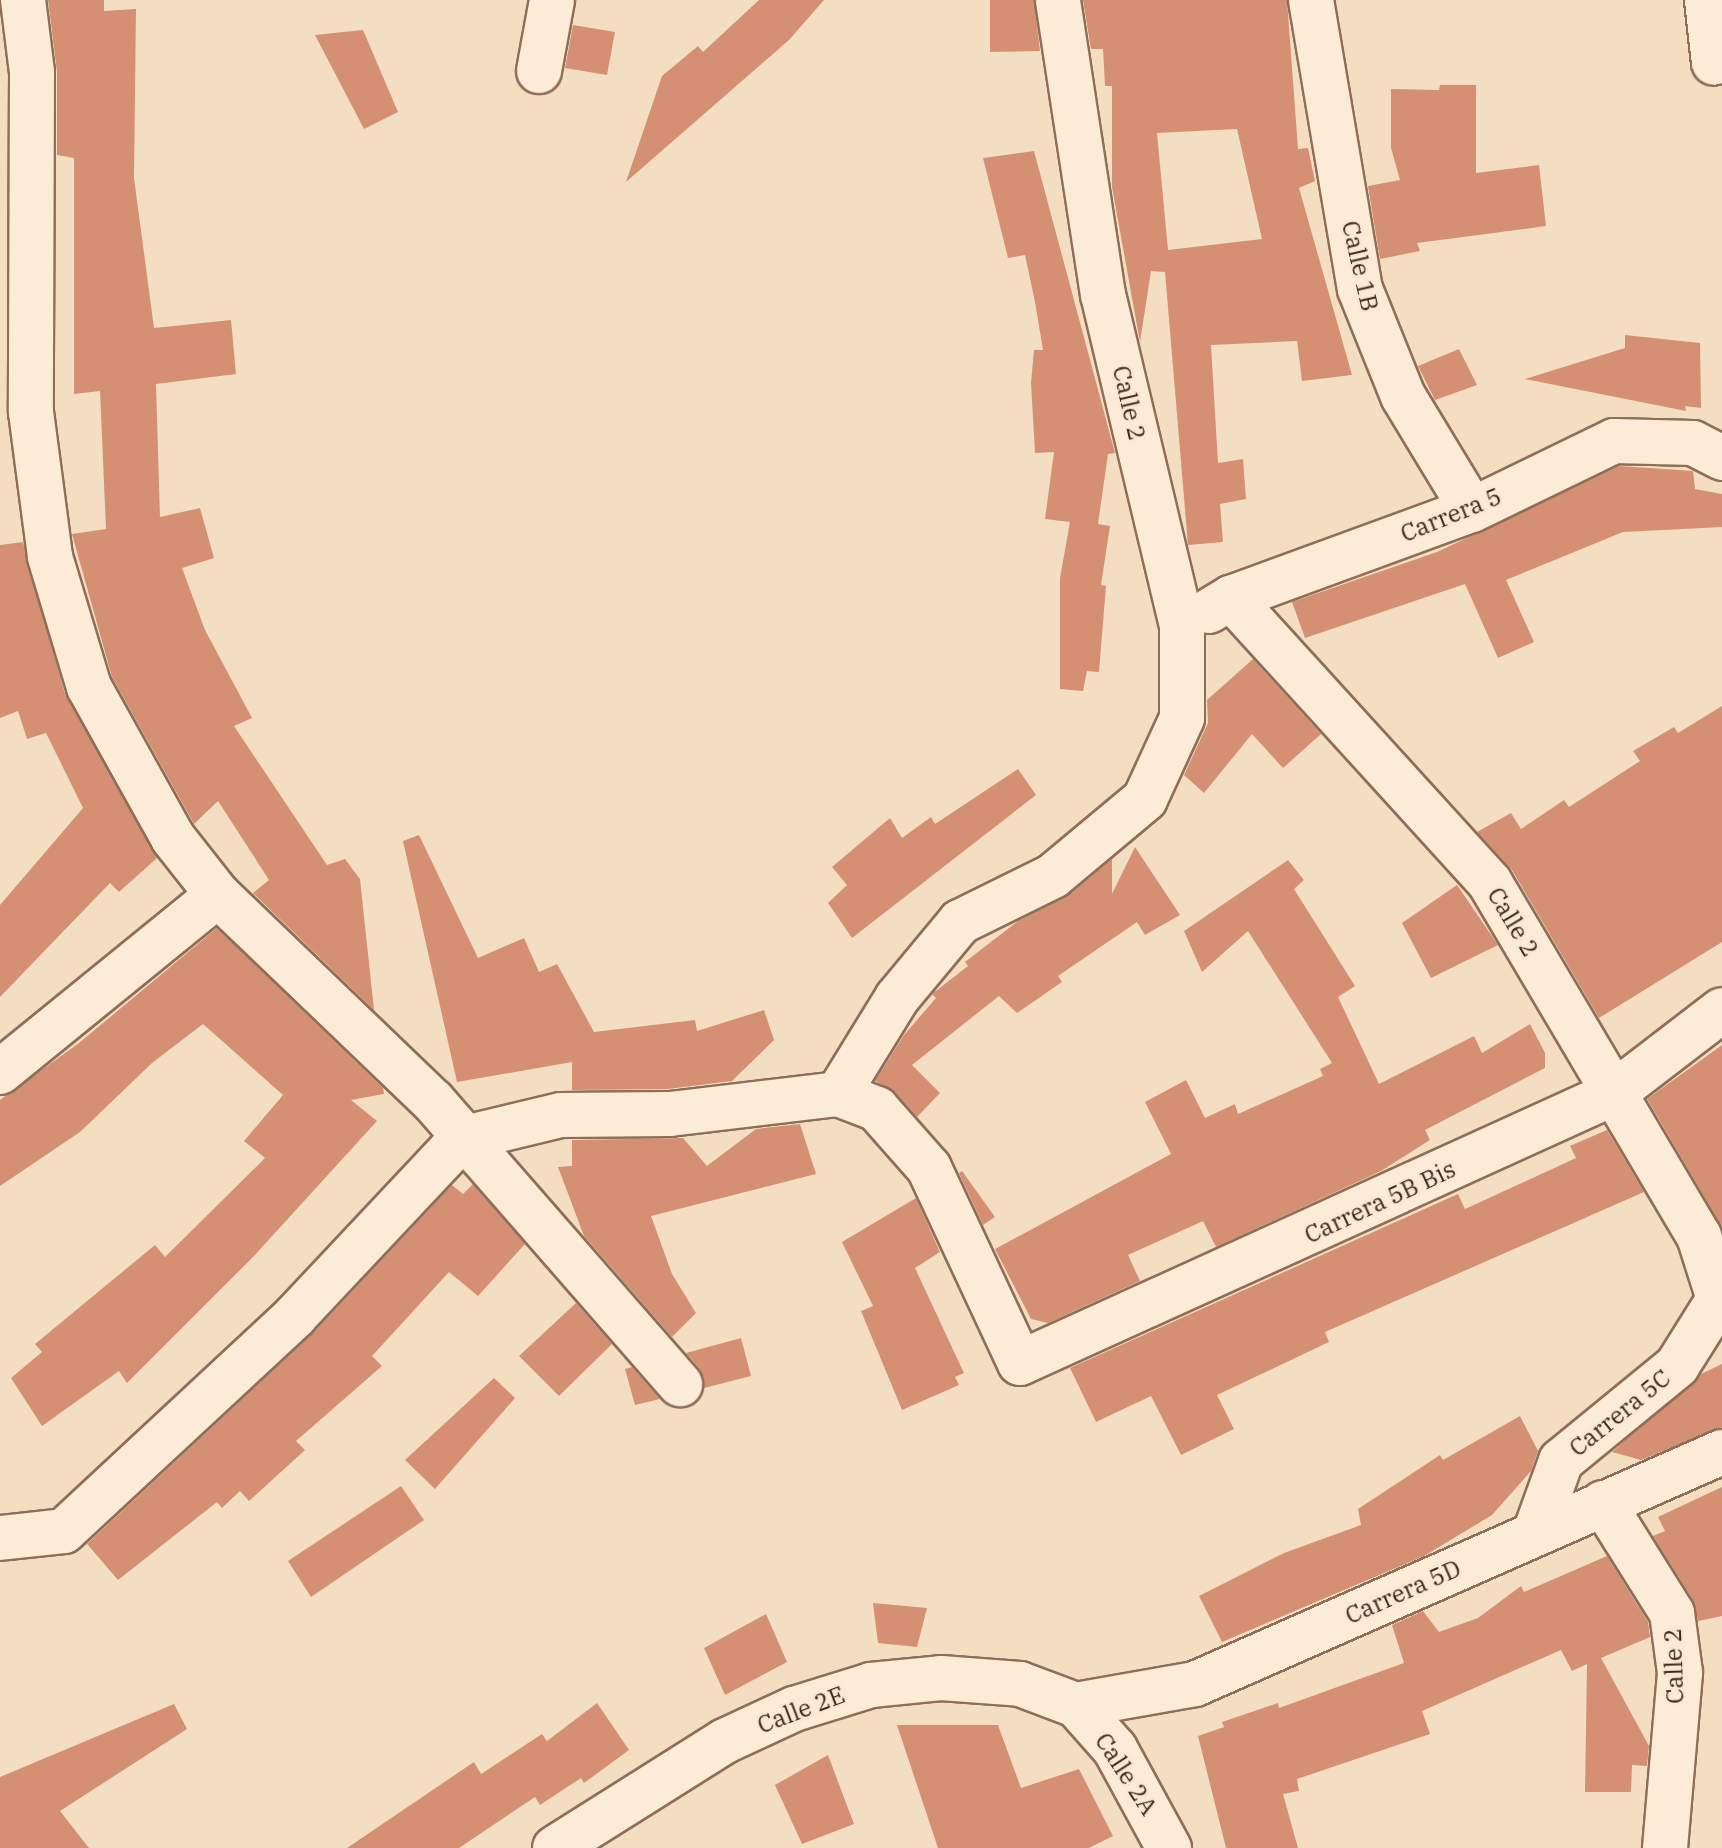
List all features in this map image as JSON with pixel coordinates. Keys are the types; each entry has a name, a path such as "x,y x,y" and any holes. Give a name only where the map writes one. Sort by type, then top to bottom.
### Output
{"street":[{"path":"23,0 32,72 31,412 50,557 89,687 173,838 218,895 433,1101 461,1139 680,1384"},
{"path":"539,71 552,0"},
{"name":"Calle 2","path":"838,1094 897,998 960,922 1053,876 1145,799 1182,718 1182,626 1103,295 1061,47 1058,0"},
{"name":"Calle 1B","path":"1311,0 1360,289 1403,396 1472,510"},
{"path":"1707,0 1714,63"},
{"name":"Carrera 5","path":"1182,626 1231,598 1472,510 1614,441 1693,443 1722,458"},
{"name":"Calle 2","path":"1231,598 1490,883 1699,1236 1719,1299"},
{"path":"0,1072 218,895"},
{"name":"Carrera 5B Bis","path":"838,1094 877,1109 929,1168 1020,1363 1614,1093 1722,1010"},
{"path":"0,1538 64,1531 76,1521 295,1316 461,1139 561,1115 670,1114 838,1094"},
{"name":"Carrera 5C","path":"1535,1533 1561,1461 1677,1366 1719,1299"},
{"name":"Carrera 5D","path":"1076,1705 1195,1684 1722,1452"},
{"name":"Calle 2","path":"1603,1503 1672,1613 1680,1673 1665,1848"},
{"name":"Calle 2E","path":"555,1848 725,1741 794,1709 871,1685 941,1678 1020,1684 1076,1705"},
{"name":"Calle 2A","path":"1076,1705 1115,1749 1163,1841"}],"building":[{"path":"48,0 104,0 104,11 136,9 134,178 154,328 231,320 236,374 156,384 160,517 200,508 214,558 182,568 205,630 252,718 234,726 327,865 345,859 360,879 374,1010 253,893 269,880 218,801 194,824 112,677 72,534 106,529 100,391 74,394 74,158 57,155 57,72"},
{"path":"759,0 824,0 789,40 626,182 662,76 698,46 703,52"},
{"path":"990,0 1034,0 1040,51 990,52"},
{"path":"1083,0 1287,0 1298,149 1308,148 1315,181 1299,188 1352,375 1302,381 1297,341 1211,345 1218,463 1243,459 1246,499 1220,504 1223,542 1188,545 1165,272 1151,271 1140,342 1112,187 1112,86 1105,86 1103,49 1091,49","holes":["1237,129 1262,239 1168,250 1157,133"]},
{"path":"573,25 615,32 607,75 565,68"},
{"path":"363,30 398,112 364,129 315,35"},
{"path":"1440,85 1476,85 1476,173 1539,165 1546,226 1417,243 1420,251 1380,259 1368,186 1400,180 1391,148 1391,89 1439,90"},
{"path":"1034,151 1115,453 1108,454 1098,524 1110,526 1101,585 1106,586 1099,672 1087,671 1083,691 1060,689 1060,578 1070,522 1045,519 1054,452 1035,453 1031,383 1034,350 1043,350 1035,302 1025,255 1008,258 983,158"},
{"path":"1625,335 1700,343 1701,408 1685,406 1686,411 1525,379 1625,348"},
{"path":"1459,349 1477,385 1435,400 1418,366"},
{"path":"1619,466 1693,471 1695,489 1722,494 1722,527 1623,532 1506,580 1534,642 1498,658 1465,584 1305,638 1292,602 1437,552"},
{"path":"23,542 65,694 157,858 119,892 110,883 0,997 0,905 83,808 46,733 27,739 18,711 0,718 0,545"},
{"path":"1253,659 1321,734 1283,768 1252,734 1204,793 1184,775 1208,723 1207,700"},
{"path":"1722,706 1722,942 1599,1018 1512,870 1477,832 1511,813 1521,829 1564,800 1569,807 1640,761 1633,751 1674,727 1678,733"},
{"path":"1018,769 1036,795 852,938 828,903 847,885 832,867 890,818 902,838 931,817 935,824"},
{"path":"419,835 478,958 524,938 539,972 557,964 594,1032 695,1020 697,1031 764,1010 774,1040 732,1081 668,1089 572,1090 572,1062 457,1082 403,841"},
{"path":"1135,847 1180,915 1145,935 1137,922 1058,976 1062,982 1017,1013 999,996 912,1065 940,1093 917,1117 895,1092 875,1081 904,1035 936,998 932,994 968,966 965,962 1018,921 1069,895 1112,859 1112,894"},
{"path":"1288,860 1304,880 1294,889 1355,986 1338,997 1379,1084 1474,1036 1482,1053 1530,1024 1545,1053 1545,1068 1425,1130 1430,1140 1381,1171 1216,1247 1203,1221 1128,1255 1140,1281 1048,1323 1031,1319 995,1249 1171,1154 1145,1102 1186,1080 1205,1118 1235,1104 1238,1114 1323,1076 1320,1069 1332,1063 1248,931 1202,972 1184,931"},
{"path":"1457,885 1498,945 1431,978 1402,923"},
{"path":"217,928 383,1088 384,1094 351,1100 377,1121 253,1257 127,1383 119,1371 42,1426 11,1378 42,1352 35,1344 155,1245 165,1257 265,1158 244,1141 283,1095 203,1024 152,1063 80,1132 0,1186 0,1100 79,1043"},
{"path":"1722,1045 1722,1227 1647,1099"},
{"path":"800,1124 816,1174 651,1216 672,1274 696,1313 672,1337 584,1236 558,1167 572,1166 572,1140 683,1138 707,1166 756,1129"},
{"path":"1607,1130 1644,1192 1325,1332 1329,1342 1217,1395 1234,1429 1181,1455 1151,1396 1096,1422 1070,1368 1458,1194 1465,1209 1576,1158 1570,1146"},
{"path":"962,1171 995,1217 983,1225 959,1173"},
{"path":"473,1184 525,1244 478,1296 449,1272 372,1356 382,1366 296,1441 305,1450 249,1501 240,1491 222,1508 217,1502 118,1580 87,1544 312,1334 452,1185 463,1194"},
{"path":"916,1198 940,1252 915,1268 964,1373 955,1377 959,1385 902,1410 861,1311 873,1306 842,1242"},
{"path":"576,1303 612,1344 559,1396 519,1356"},
{"path":"741,1338 751,1376 704,1388 699,1368 686,1353"},
{"path":"1722,1364 1722,1427 1641,1460 1612,1452 1701,1374"},
{"path":"632,1367 660,1399 635,1405 625,1369"},
{"path":"494,1378 515,1398 435,1489 405,1460"},
{"path":"1520,1416 1538,1451 1531,1471 1492,1515 1424,1556 1222,1642 1199,1596 1284,1553 1361,1525 1358,1509 1440,1455 1443,1460"},
{"path":"401,1486 424,1520 311,1597 288,1561"},
{"path":"1722,1487 1722,1616 1698,1621 1693,1600 1653,1536 1665,1531 1658,1517"},
{"path":"1607,1556 1648,1622 1650,1637 1601,1658 1649,1746 1647,1766 1632,1765 1631,1792 1585,1792 1587,1664 1572,1671 1561,1650 1422,1711 1430,1734 1297,1779 1299,1791 1283,1794 1298,1848 1226,1848 1198,1736 1224,1727 1222,1722 1278,1703 1279,1708 1404,1663 1392,1625 1423,1611 1439,1632 1478,1618 1521,1586 1524,1592"},
{"path":"873,1603 927,1608 917,1647 878,1643"},
{"path":"766,1614 787,1662 725,1695 704,1648"},
{"path":"597,1703 629,1750 584,1783 581,1778 540,1805 535,1797 459,1848 347,1848 474,1762 481,1774 542,1734 547,1741"},
{"path":"174,1704 187,1729 60,1811 89,1848 0,1848 0,1777"},
{"path":"897,1725 998,1725 1021,1788 1079,1769 1113,1836 1089,1848 938,1848"},
{"path":"828,1755 854,1824 802,1844 775,1785"}]}
